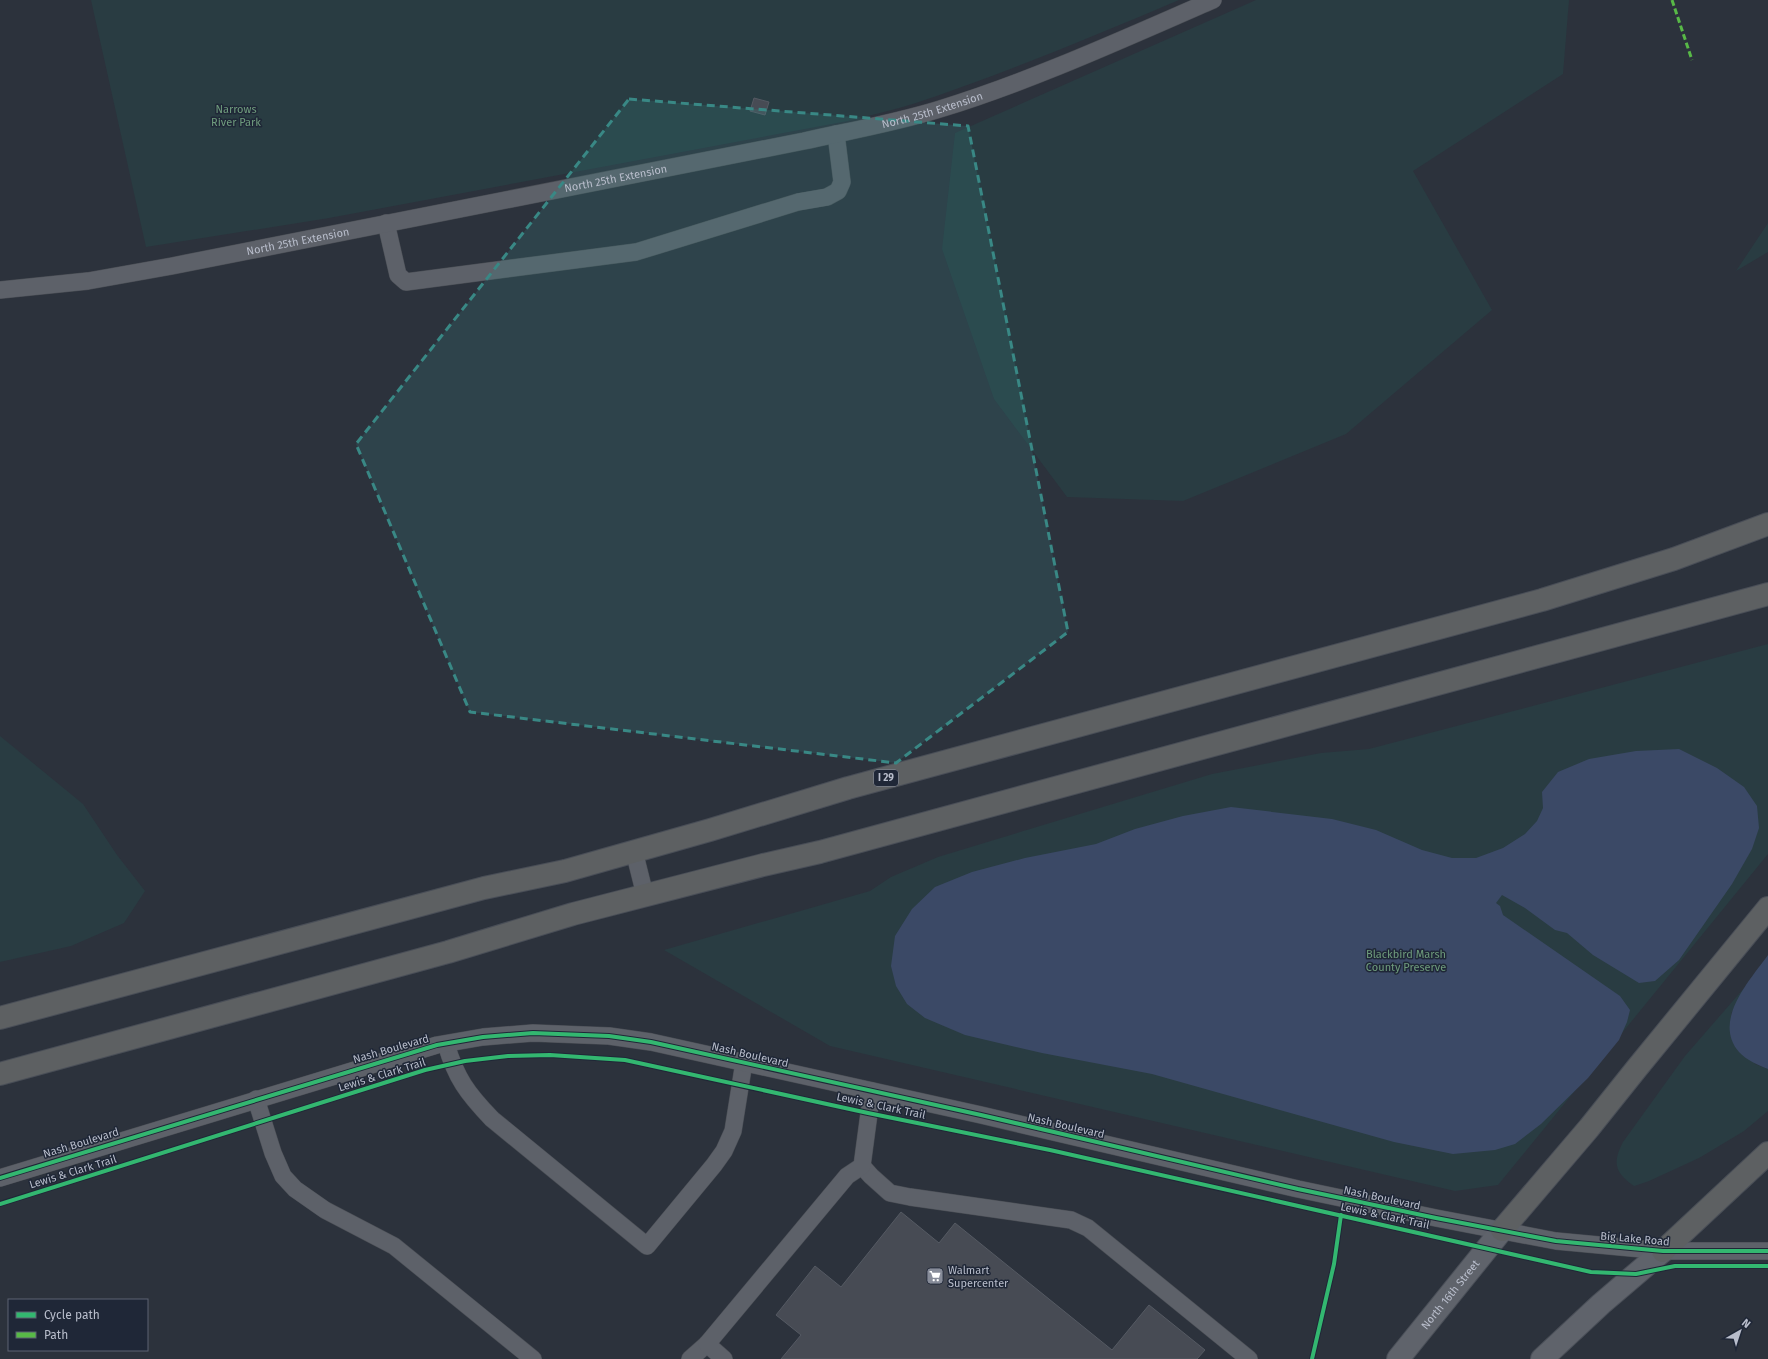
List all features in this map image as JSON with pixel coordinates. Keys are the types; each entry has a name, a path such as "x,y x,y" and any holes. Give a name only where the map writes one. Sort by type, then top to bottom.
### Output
{"highway":[{"name":"I 29","path":"0,1018 484,888 565,871 710,830 848,788 1542,600 1674,559 1768,524"},
{"path":"0,1074 448,952 573,914 763,865 820,852 1768,594"},
{"path":"1502,1230 1590,1128 1637,1068 1768,908"},
{"path":"1663,1251 1768,1153"}],"main road":[{"name":"North 16th Street","path":"1398,1359 1502,1230"},
{"path":"1542,1359 1601,1304 1663,1251"}],"street":[{"name":"North 25th Extension","path":"0,290 88,280 210,258 836,134 939,109 1005,87 1072,62 1213,0"},
{"path":"386,223 398,275 406,282 636,252 798,202 827,197 838,191 842,182 836,134"},
{"path":"634,852 646,895"},
{"name":"Nash Boulevard","path":"0,1178 411,1052 482,1037 533,1033 609,1036 651,1042 1304,1190 1436,1218 1502,1230"},
{"path":"446,1044 452,1064 459,1079 470,1096 492,1119 647,1246 714,1165 724,1150 733,1131 744,1062"},
{"path":"690,1359 707,1344 847,1176 862,1166 872,1091"},
{"path":"256,1099 273,1152 283,1176 295,1189 325,1210 363,1228 394,1246 533,1359"},
{"path":"862,1166 871,1176 890,1192 910,1197 1071,1220 1082,1225 1088,1228 1249,1359"},
{"name":"Big Lake Road","path":"1502,1230 1556,1241 1663,1251 1768,1251"},
{"path":"707,1344 724,1359"}],"highlighted area":[{"path":"629,99 968,126 1068,632 896,763 470,712 356,444"}],"green space":[{"name":"Narrows River Park","path":"91,0 1179,0 1015,67 916,103 848,121 329,218 146,247"},
{"path":"1256,0 1569,0 1563,74 1413,171 1492,310 1346,434 1183,501 1067,497 994,399 942,249 955,133"},
{"path":"1768,223 1768,252 1736,271"},
{"name":"Blackbird Marsh County Preserve","path":"1768,644 1768,854 1498,1185 1455,1191 830,1046 664,950 870,891 891,877 938,857 1212,774 1321,753 1369,749"},
{"path":"0,736 83,804 117,855 145,891 124,923 71,946 0,962"},
{"path":"1745,987 1731,1014 1755,1064 1768,1069 1768,1111 1744,1131 1699,1158 1649,1181 1634,1186 1623,1177 1617,1167 1617,1156 1623,1142 1685,1056"}],"water":[{"name":"Blackbird Marsh County Preserve","path":"1679,749 1717,768 1744,787 1757,806 1759,828 1752,849 1732,884 1679,960 1655,981 1639,983 1593,955 1567,933 1555,930 1525,908 1502,895 1496,903 1500,906 1503,915 1620,996 1630,1010 1627,1022 1619,1040 1588,1078 1541,1124 1515,1144 1495,1150 1453,1154 1394,1142 1152,1074 1042,1053 965,1035 925,1018 907,1004 896,986 891,966 895,936 912,909 935,887 972,872 1025,858 1096,844 1135,829 1183,816 1231,807 1332,819 1376,830 1422,850 1452,858 1476,858 1503,848 1525,834 1537,821 1543,808 1542,792 1558,772 1589,759 1636,751"},
{"path":"1768,955 1768,1069 1749,1060 1739,1052 1732,1040 1730,1027 1732,1014 1737,1001 1752,976"}],"building":[{"path":"754,98 769,102 765,115 750,111"},
{"name":"Walmart Supercenter","path":"901,1212 939,1243 955,1223 1112,1350 1149,1305 1205,1350 1197,1359 781,1359 801,1335 776,1315 815,1266 841,1287"}],"marked path":[{"path":"1672,0 1692,60"}],"cycle path":[{"name":"Lewis & Clark Trail","path":"0,1178 437,1045 483,1037 533,1033 609,1036 651,1042 981,1115 1298,1189 1556,1241 1663,1251 1768,1251"},
{"name":"Lewis & Clark Trail","path":"0,1204 425,1070 465,1061 508,1056 550,1055 625,1060 868,1113 1050,1150 1591,1272 1636,1274 1675,1266 1768,1266"},
{"name":"Lewis & Clark Trail","path":"1312,1359 1334,1264 1341,1215"}],"place":[{"name":"Walmart Supercenter","path":"935,1276"}]}
